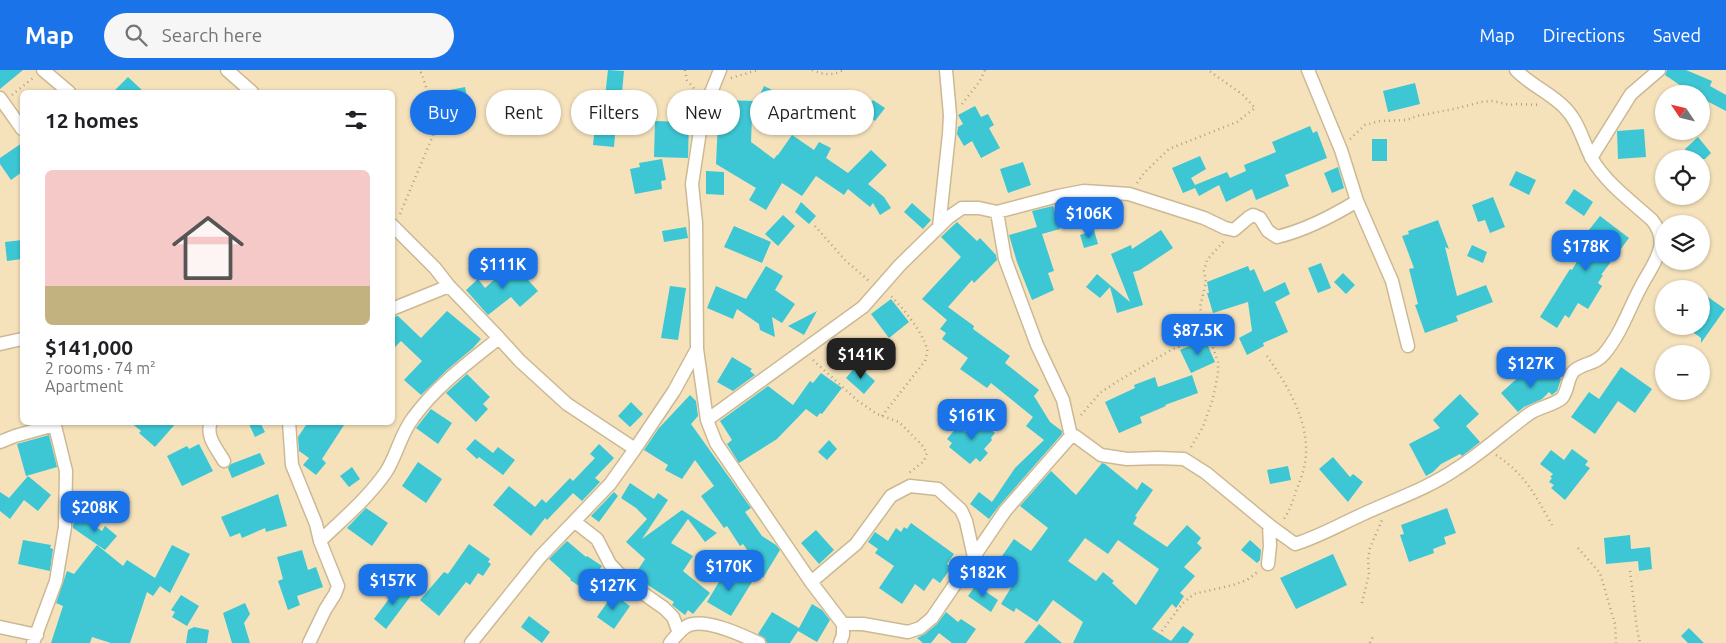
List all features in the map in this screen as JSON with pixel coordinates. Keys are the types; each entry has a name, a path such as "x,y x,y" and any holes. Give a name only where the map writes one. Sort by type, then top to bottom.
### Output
{"street":[{"path":"43,70 67,90"},
{"path":"227,70 250,90"},
{"path":"939,226 948,154 950,115 946,70"},
{"path":"1308,70 1341,150 1357,201 1392,281 1408,346"},
{"path":"997,212 1005,259 1037,345 1063,400 1071,433 1101,455 1127,459 1158,458 1184,460 1206,473 1295,544 1313,539 1436,482 1487,448 1529,414 1562,398 1568,387 1571,375 1575,370 1603,356 1655,264 1661,238 1657,226 1608,181 1592,158 1575,121 1564,107 1516,70"},
{"path":"1592,158 1631,94 1659,70"},
{"path":"712,90 718,76"},
{"path":"1,100 20,126"},
{"path":"699,135 692,184 696,223 697,348 707,420 716,444 811,582 843,624 843,634 840,643"},
{"path":"707,420 863,307 939,226 962,208 979,208 997,212 1084,191 1129,194 1204,218 1234,230 1253,215 1260,218 1268,231 1277,237 1296,232 1324,220 1357,201"},
{"path":"395,228 435,268 449,286 520,361 567,404 635,449"},
{"path":"395,309 449,286"},
{"path":"320,541 369,494 386,471 396,453 402,434 412,418 426,402 465,365 500,338"},
{"path":"0,344 20,339"},
{"path":"471,643 540,557 610,484 674,391 697,348"},
{"path":"0,442 51,425"},
{"path":"0,627 35,639 56,581 65,526 66,471 54,425"},
{"path":"210,425 209,435 224,461"},
{"path":"289,425 292,465 338,586 309,643"},
{"path":"843,624 863,624 908,632 920,628 932,618 1005,511 1071,433"},
{"path":"811,582 856,544 890,496 910,486 938,489 961,510 966,522 974,557"},
{"path":"575,522 597,539 610,564 627,582 664,608 672,617 679,633"},
{"path":"1268,564 1273,528"},
{"path":"670,643 687,626 704,623 747,637 758,643"}],"path":[{"path":"1,100 43,70"},
{"path":"395,221 434,133 434,113 422,74 419,70"},
{"path":"685,70 687,80 695,90"},
{"path":"718,76 758,70"},
{"path":"812,70 824,75 836,74 843,70"},
{"path":"950,115 968,98 980,81 984,70"},
{"path":"1129,194 1144,173 1169,149 1237,122 1255,108 1243,95 1208,70"},
{"path":"1341,150 1365,125 1380,121 1408,120 1417,116 1481,102 1494,101 1510,105 1564,107"},
{"path":"815,226 845,260 879,290 890,295 903,309 922,337 928,350 925,360 882,416"},
{"path":"1184,460 1203,427 1213,398 1218,374 1218,362 1200,307 1206,282 1204,271 1207,260 1234,230"},
{"path":"1071,433 1084,410 1100,393 1171,350 1209,335"},
{"path":"802,350 858,401 882,416 899,422 921,444 927,453 924,461 909,473 896,493"},
{"path":"1267,356 1286,384 1304,432 1306,447 1301,480 1289,512 1273,528"},
{"path":"1487,448 1516,470 1530,485 1552,525"},
{"path":"1362,603 1369,574 1368,559 1370,548 1390,502"},
{"path":"1578,548 1600,573 1614,624 1616,643"},
{"path":"1153,643 1182,604 1194,594 1247,580 1268,564"},
{"path":"1630,571 1640,643"},
{"path":"1370,643 1372,636"}],"building":[{"path":"0,70 23,70 0,89"},
{"path":"608,70 624,71 622,90 606,90"},
{"path":"1667,70 1686,70 1712,81 1710,86 1680,85 1665,75"},
{"path":"128,77 142,90 115,90"},
{"path":"1415,83 1420,104 1388,112 1383,91"},
{"path":"764,86 772,90 762,90"},
{"path":"1710,86 1726,95 1726,111 1710,103"},
{"path":"465,87 466,90 450,90"},
{"path":"740,101 750,101 751,142 774,159 792,135 814,150 819,142 831,148 826,158 848,173 871,150 887,165 868,184 884,197 891,208 880,215 873,203 870,207 848,189 844,195 816,176 802,196 782,183 766,210 749,200 756,188 716,164 717,135 740,135"},
{"path":"874,101 885,108 874,120"},
{"path":"975,106 981,117 988,114 994,125 989,128 1000,148 981,158 972,141 964,146 957,134 958,127 963,124 958,115"},
{"path":"657,121 667,121 667,135 689,135 688,158 654,157"},
{"path":"1310,126 1313,133 1317,131 1327,158 1285,175 1289,186 1256,200 1252,189 1226,202 1219,185 1199,196 1195,188 1183,193 1172,168 1200,156 1206,169 1191,178 1195,185 1227,172 1230,178 1246,171 1244,165 1276,152 1272,142"},
{"path":"1644,129 1646,157 1618,159 1617,131"},
{"path":"594,135 615,135 614,147 593,145"},
{"path":"1372,139 1387,139 1387,161 1372,161"},
{"path":"1695,140 1700,140 1709,150 1686,150"},
{"path":"20,144 20,173 11,180 0,164 0,158"},
{"path":"662,159 666,180 661,181 662,189 635,194 630,169 640,167 639,163"},
{"path":"1023,162 1031,185 1008,193 1000,169"},
{"path":"1338,167 1344,188 1332,193 1324,173"},
{"path":"706,171 724,172 724,195 706,194"},
{"path":"1516,171 1536,180 1529,195 1509,185"},
{"path":"1574,189 1593,202 1584,216 1565,203"},
{"path":"1493,197 1505,227 1490,233 1485,220 1478,222 1472,205"},
{"path":"801,202 816,216 809,224 795,212"},
{"path":"912,203 931,220 923,229 904,212"},
{"path":"1053,206 1060,229 1042,234 1054,271 1048,273 1054,290 1032,300 1009,235 1037,227 1032,211"},
{"path":"783,215 795,226 778,246 765,234"},
{"path":"1600,216 1629,238 1601,275 1603,275 1598,283 1602,286 1588,309 1578,303 1569,318 1565,315 1557,328 1540,317 1570,269 1572,270 1590,239 1585,235"},
{"path":"1438,220 1449,249 1445,247 1457,296 1486,285 1493,302 1456,316 1458,321 1425,333 1415,305 1418,304 1409,269 1414,268 1402,236 1409,234 1408,231"},
{"path":"957,222 977,241 980,238 996,255 997,260 974,283 972,280 948,307 974,326 973,329 1010,356 1005,363 1039,390 1034,396 1050,422 1062,431 1062,434 989,519 970,504 979,492 992,502 1015,468 1044,440 1026,426 1033,417 991,383 987,388 960,369 968,358 942,339 946,333 940,329 947,320 922,299 961,257 941,237"},
{"path":"734,226 771,242 762,263 724,247"},
{"path":"686,227 688,238 664,242 662,231"},
{"path":"1094,230 1098,244 1084,248 1080,235"},
{"path":"1161,230 1173,248 1140,270 1133,272 1143,305 1117,313 1110,287 1100,298 1086,287 1097,274 1130,302 1111,254 1131,245 1132,249"},
{"path":"20,240 20,259 7,261 5,242"},
{"path":"1472,245 1487,252 1483,263 1467,256"},
{"path":"513,263 538,291 520,307 511,297 488,315 466,290 478,279 485,288"},
{"path":"1321,263 1331,288 1318,293 1308,268"},
{"path":"766,266 783,276 775,290 795,304 782,323 772,317 775,337 760,330 759,324 737,309 733,319 707,308 716,286 746,299"},
{"path":"1248,266 1250,271 1254,269 1264,292 1285,282 1290,294 1275,302 1288,332 1263,343 1264,346 1247,355 1239,338 1252,331 1248,302 1213,313 1207,293 1209,293 1207,282"},
{"path":"1343,273 1355,285 1346,294 1334,282"},
{"path":"670,286 686,288 678,340 661,338"},
{"path":"1710,298 1725,309 1710,330"},
{"path":"891,299 909,322 889,338 871,314"},
{"path":"447,311 481,339 421,395 404,380 422,361 401,341 395,347 395,316 398,316 421,338"},
{"path":"817,311 804,335 788,326"},
{"path":"1697,335 1707,335 1701,343 1701,338"},
{"path":"1205,339 1215,362 1191,373 1180,350"},
{"path":"732,357 752,369 750,371 755,375 733,391 717,382"},
{"path":"857,365 875,381 864,394 846,378"},
{"path":"1542,367 1547,373 1551,369 1561,379 1557,391 1552,395 1549,392 1542,399 1524,407 1518,412 1501,393 1524,372 1530,379"},
{"path":"1621,367 1652,389 1635,413 1618,401 1595,434 1571,417 1589,392 1599,399"},
{"path":"821,373 842,388 822,414 820,413 817,417 806,409 777,439 739,463 727,444 732,440 720,421 768,386 793,405 810,381 813,383"},
{"path":"467,374 490,397 483,404 488,409 476,422 446,393"},
{"path":"1192,375 1198,393 1165,405 1140,417 1142,423 1119,433 1105,402 1135,388 1134,385 1155,377 1158,387"},
{"path":"1460,394 1479,414 1466,426 1480,442 1462,456 1460,454 1441,464 1426,476 1409,444 1440,428 1433,420"},
{"path":"690,395 696,401 698,416 691,424 751,508 745,512 762,536 780,550 763,578 753,564 755,561 743,544 740,546 727,526 724,528 701,496 714,486 695,460 682,479 665,470 668,465 644,450 659,428"},
{"path":"631,402 643,414 630,427 618,416"},
{"path":"431,409 452,423 438,444 416,428"},
{"path":"977,418 995,433 984,449 988,453 980,462 976,458 970,464 949,447 952,443 947,439 958,426 965,432"},
{"path":"134,425 174,425 155,447 139,433 141,431"},
{"path":"249,425 262,425 265,432 255,437"},
{"path":"306,425 344,425 322,459 326,463 316,475 303,465 309,458 299,451 298,437"},
{"path":"49,435 57,467 26,476 17,444"},
{"path":"475,439 493,453 498,447 515,460 503,475 479,457 477,459 466,449"},
{"path":"829,440 837,449 827,460 818,452"},
{"path":"199,444 213,471 182,486 167,456 187,446 189,449"},
{"path":"599,444 614,458 595,478 600,482 582,501 573,493 547,520 545,518 531,536 493,505 509,486 535,507 542,499 546,503 570,478 573,481 595,458 590,454"},
{"path":"1572,449 1588,461 1585,465 1590,468 1565,500 1551,488 1554,485 1549,482 1553,474 1540,464 1551,450 1564,460"},
{"path":"260,453 265,464 232,478 228,468 231,464"},
{"path":"1333,457 1350,477 1353,474 1363,482 1348,502 1319,469"},
{"path":"418,462 442,479 426,503 402,486"},
{"path":"1102,463 1105,464 1137,490 1142,482 1153,490 1135,516 1137,517 1133,524 1167,547 1187,525 1201,538 1197,543 1202,548 1184,567 1195,576 1180,593 1184,596 1176,608 1172,604 1152,629 1171,641 1183,626 1194,634 1188,643 1073,643 1083,622 1053,600 1037,622 1016,608 1014,612 1001,604 1015,581 995,566 1014,539 1031,551 1048,528 1020,506 1051,471 1076,495","holes":["1085,538 1108,554 1118,540 1159,569 1136,605 1103,572 1096,581 1068,561"]},
{"path":"1288,466 1291,480 1270,484 1267,470"},
{"path":"352,467 360,479 349,487 340,476"},
{"path":"28,476 51,495 38,511 24,500 10,519 0,511 0,492 9,498"},
{"path":"630,483 654,499 658,493 668,500 642,539 682,510 717,533 705,542 688,519 671,543 693,556 683,571 710,593 693,614 688,610 685,615 672,605 674,602 634,576 645,559 626,542 647,519 636,508 621,498"},
{"path":"614,492 618,496 599,522 591,516"},
{"path":"278,494 287,526 266,532 265,528 242,538 240,533 230,537 221,517"},
{"path":"366,508 388,523 372,546 347,528"},
{"path":"1447,508 1456,533 1444,537 1446,544 1433,549 1434,553 1409,562 1400,535 1404,534 1401,525"},
{"path":"79,516 102,531 105,526 117,536 105,550 73,528"},
{"path":"911,523 954,554 947,564 952,567 940,583 933,578 924,591 915,584 902,604 879,588 894,566 875,553 878,549 868,542 875,532 888,541 896,528 901,532 904,527 907,529"},
{"path":"816,530 834,550 819,564 801,543"},
{"path":"1630,535 1631,549 1650,547 1652,569 1639,571 1638,561 1606,564 1604,538"},
{"path":"23,540 51,545 50,548 53,549 50,571 18,564"},
{"path":"1250,540 1261,550 1260,560 1257,563 1241,550"},
{"path":"567,541 586,557 602,566 585,590 570,580 549,559"},
{"path":"469,544 490,559 488,562 491,564 483,576 478,573 470,585 466,582 439,616 420,600 444,572 448,574"},
{"path":"97,545 123,566 127,560 155,578 172,545 190,554 170,593 160,586 153,596 147,592 130,643 111,643 92,637 90,643 51,643 63,606 56,603 67,571 74,574"},
{"path":"302,550 308,570 316,567 323,587 297,596 300,605 288,610 278,581 283,579 277,557"},
{"path":"1333,554 1347,585 1296,609 1280,578"},
{"path":"722,564 752,582 731,616 707,602 723,575 735,583"},
{"path":"400,584 413,593 386,629 374,619"},
{"path":"976,585 998,600 991,612 968,596"},
{"path":"613,594 630,606 614,629 597,617"},
{"path":"181,595 199,606 187,626 172,617 175,612 171,610"},
{"path":"245,603 250,614 244,623 250,643 232,643 223,613"},
{"path":"812,604 822,610 830,620 817,642 798,631 790,643 767,643 765,638 758,634 772,612 799,628"},
{"path":"946,612 958,622 961,619 976,629 966,643 952,643 939,633 931,643 923,643 917,638 937,624"},
{"path":"529,616 550,632 542,643 521,627"},
{"path":"1039,624 1062,643 1024,643"},
{"path":"194,627 209,630 207,643 186,643 188,630"},
{"path":"1689,628 1704,643 1688,643 1681,636"}]}
